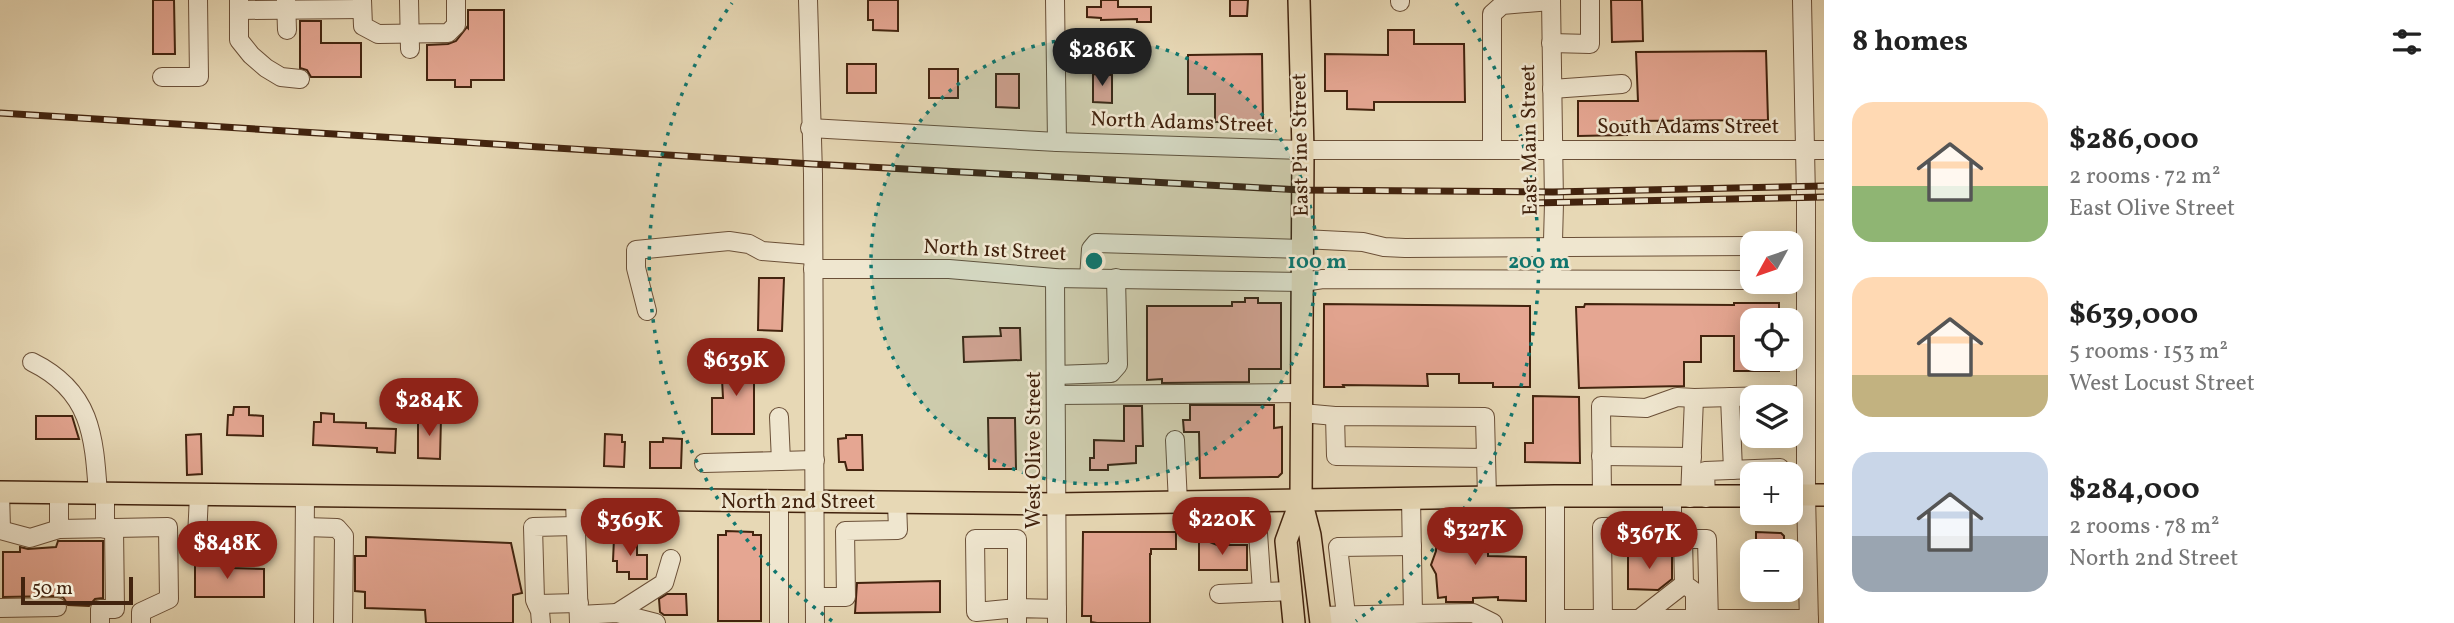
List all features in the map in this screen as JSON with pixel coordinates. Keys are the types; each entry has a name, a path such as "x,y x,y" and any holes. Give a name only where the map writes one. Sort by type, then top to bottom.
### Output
{"main road":[{"name":"East Pine Street","path":"1299,0 1303,150 1301,500"},
{"name":"North 2nd Street","path":"0,492 1056,504 1555,496 1740,496"},
{"path":"1294,623 1286,541 1301,500"},
{"path":"1301,500 1310,535 1320,619"}],"street":[{"path":"162,77 199,77 198,0"},
{"path":"409,0 410,41"},
{"path":"300,79 281,77 251,55 239,40 239,5 362,5 363,26 377,34 410,41 448,33 456,25 456,0"},
{"path":"808,0 816,623"},
{"path":"1055,0 1057,142"},
{"path":"1551,43 1590,44 1590,0"},
{"path":"1799,231 1803,150 1802,0"},
{"path":"1492,150 1492,14 1502,5 1551,1"},
{"name":"East Main Street","path":"1551,1 1552,279"},
{"path":"287,5 287,30"},
{"path":"1552,89 1622,84"},
{"name":"North Adams Street","path":"810,128 1057,142 1303,150 1552,149"},
{"name":"South Adams Street","path":"1552,149 1824,149"},
{"name":"North 1st Street","path":"647,311 636,268 636,250 729,241 813,262 1055,278 1303,282 1322,279 1740,281"},
{"path":"1089,278 1091,249 1096,243 1363,242 1405,248 1740,246"},
{"path":"1803,276 1824,270"},
{"name":"West Olive Street","path":"1055,278 1057,616"},
{"path":"1056,375 1111,373 1118,365 1115,278"},
{"path":"1555,496 1555,621 1809,621 1807,495 1812,404 1802,294"},
{"path":"32,362 49,370 74,392 85,411 110,528 115,609 100,609 100,623"},
{"path":"1057,395 1302,403 1335,416 1485,417 1487,497"},
{"path":"1602,496 1601,406 1646,408 1677,397 1730,397 1812,404"},
{"path":"1730,397 1733,470"},
{"path":"1690,498 1694,398"},
{"path":"1335,416 1336,456 1486,458"},
{"path":"779,417 781,461"},
{"path":"1175,440 1178,503"},
{"path":"1601,456 1692,457"},
{"path":"704,463 815,460"},
{"path":"1704,620 1695,592 1684,584 1678,533 1690,498 1705,471 1740,470"},
{"path":"0,492 0,530 30,538 60,529 169,527 169,599 141,612 141,623"},
{"path":"59,493 60,529"},
{"path":"199,495 197,538 231,540"},
{"path":"304,623 305,496"},
{"path":"1411,498 1414,618"},
{"path":"575,500 579,614"},
{"path":"779,502 779,623"},
{"path":"816,597 846,597 845,531 898,530 897,503"},
{"path":"1211,503 1213,533 1258,533 1262,591"},
{"path":"541,623 537,604 533,527 576,526"},
{"path":"304,527 337,528 344,536 343,623"},
{"path":"1603,621 1602,527 1678,533 1707,539 1704,620"},
{"path":"1017,616 1017,539 975,539 976,612 1017,616 1057,616"},
{"path":"1346,615 1338,547 1412,546"},
{"path":"617,613 664,583 671,559"},
{"path":"1639,619 1684,584"},
{"path":"1219,594 1291,591"},
{"path":"537,604 579,614 617,613 656,623"},
{"path":"0,608 57,607"},
{"path":"1320,619 1346,615 1414,618 1473,613 1493,623"}],"building":[{"path":"153,0 174,0 175,54 153,54"},
{"path":"868,0 898,0 898,31 873,30 873,20 868,20"},
{"path":"1101,0 1118,0 1118,7 1151,7 1151,22 1087,17 1087,7 1101,7"},
{"path":"1230,0 1248,0 1247,16 1230,16"},
{"path":"1611,0 1642,0 1643,41 1612,42"},
{"path":"468,10 504,10 504,80 471,80 471,87 455,87 455,80 427,80 427,45 456,41 468,28"},
{"path":"300,21 321,21 321,43 361,43 361,77 311,77 307,70 300,68"},
{"path":"1388,30 1414,30 1414,44 1464,44 1465,102 1374,102 1374,110 1347,109 1347,91 1325,91 1325,54 1388,55"},
{"path":"1766,51 1768,120 1627,121 1627,135 1578,136 1578,101 1638,101 1636,52"},
{"path":"1262,54 1263,122 1215,122 1215,94 1188,94 1188,55"},
{"path":"847,64 876,64 876,93 847,93"},
{"path":"929,69 958,69 958,98 929,98"},
{"path":"996,74 1019,74 1019,108 996,107"},
{"path":"1093,74 1112,75 1112,103 1093,102"},
{"path":"759,278 784,278 782,331 758,330"},
{"path":"1245,298 1258,298 1258,303 1281,303 1281,369 1249,369 1249,382 1162,383 1162,379 1147,380 1147,306 1232,306 1232,302 1245,302"},
{"path":"1779,303 1779,308 1740,308 1740,371 1734,371 1734,336 1701,336 1701,362 1684,362 1684,386 1579,388 1576,307 1584,307 1585,304"},
{"path":"1324,304 1530,306 1530,387 1459,383 1459,374 1427,374 1428,386 1324,387"},
{"path":"1000,328 1020,328 1021,360 964,362 963,337 1001,336"},
{"path":"757,359 754,434 712,434 712,398 723,398 721,360"},
{"path":"1533,396 1579,397 1580,463 1525,462 1525,443 1533,443"},
{"path":"1190,405 1274,405 1274,428 1282,427 1282,473 1278,477 1200,478 1199,432 1184,432 1183,420 1190,420"},
{"path":"1124,406 1142,406 1143,446 1136,446 1136,463 1108,465 1108,470 1090,470 1090,458 1094,458 1094,440 1124,441"},
{"path":"234,407 249,407 249,415 263,416 263,436 227,435 228,415 233,415"},
{"path":"321,413 334,414 334,422 366,423 366,428 396,429 395,453 377,452 377,448 313,445 314,422 321,422"},
{"path":"36,416 72,416 79,439 36,439"},
{"path":"418,418 441,418 440,459 418,458"},
{"path":"988,418 1015,418 1016,469 989,469"},
{"path":"201,434 202,474 187,475 186,435"},
{"path":"605,434 622,435 622,442 625,442 624,467 604,466"},
{"path":"846,435 862,435 863,470 847,470 845,462 839,462 838,439 846,438"},
{"path":"663,438 682,439 681,468 650,468 650,442 663,442"},
{"path":"1466,523 1488,527 1488,556 1526,557 1526,601 1498,600 1498,597 1473,598 1473,602 1446,602 1446,597 1438,598 1436,574 1431,565 1436,551 1437,528 1452,528"},
{"path":"726,531 761,535 761,621 718,621 718,535 726,535"},
{"path":"1083,532 1176,532 1176,549 1151,549 1150,623 1097,623 1091,622 1091,616 1082,616"},
{"path":"1756,532 1781,533 1784,536 1784,539 1756,539"},
{"path":"366,537 511,543 522,593 513,595 513,623 426,623 425,610 365,608 365,592 355,591 355,556 366,556"},
{"path":"614,538 637,538 637,555 647,555 647,579 629,579 629,572 617,572 617,561 613,561"},
{"path":"1199,540 1217,545 1247,545 1247,570 1199,570"},
{"path":"58,541 103,541 103,598 95,599 89,606 68,605 63,597 57,596 3,597 3,552 20,552 20,547 56,547"},
{"path":"1628,553 1672,554 1672,579 1658,590 1628,589"},
{"path":"195,561 230,561 230,568 264,569 264,597 195,597"},
{"path":"940,581 940,612 855,613 857,583"},
{"path":"667,594 686,594 687,615 664,615 660,612 659,599"}],"railway":[{"path":"0,113 812,164 1301,190 1553,192 1824,186"},
{"path":"1531,203 1824,197"}]}
